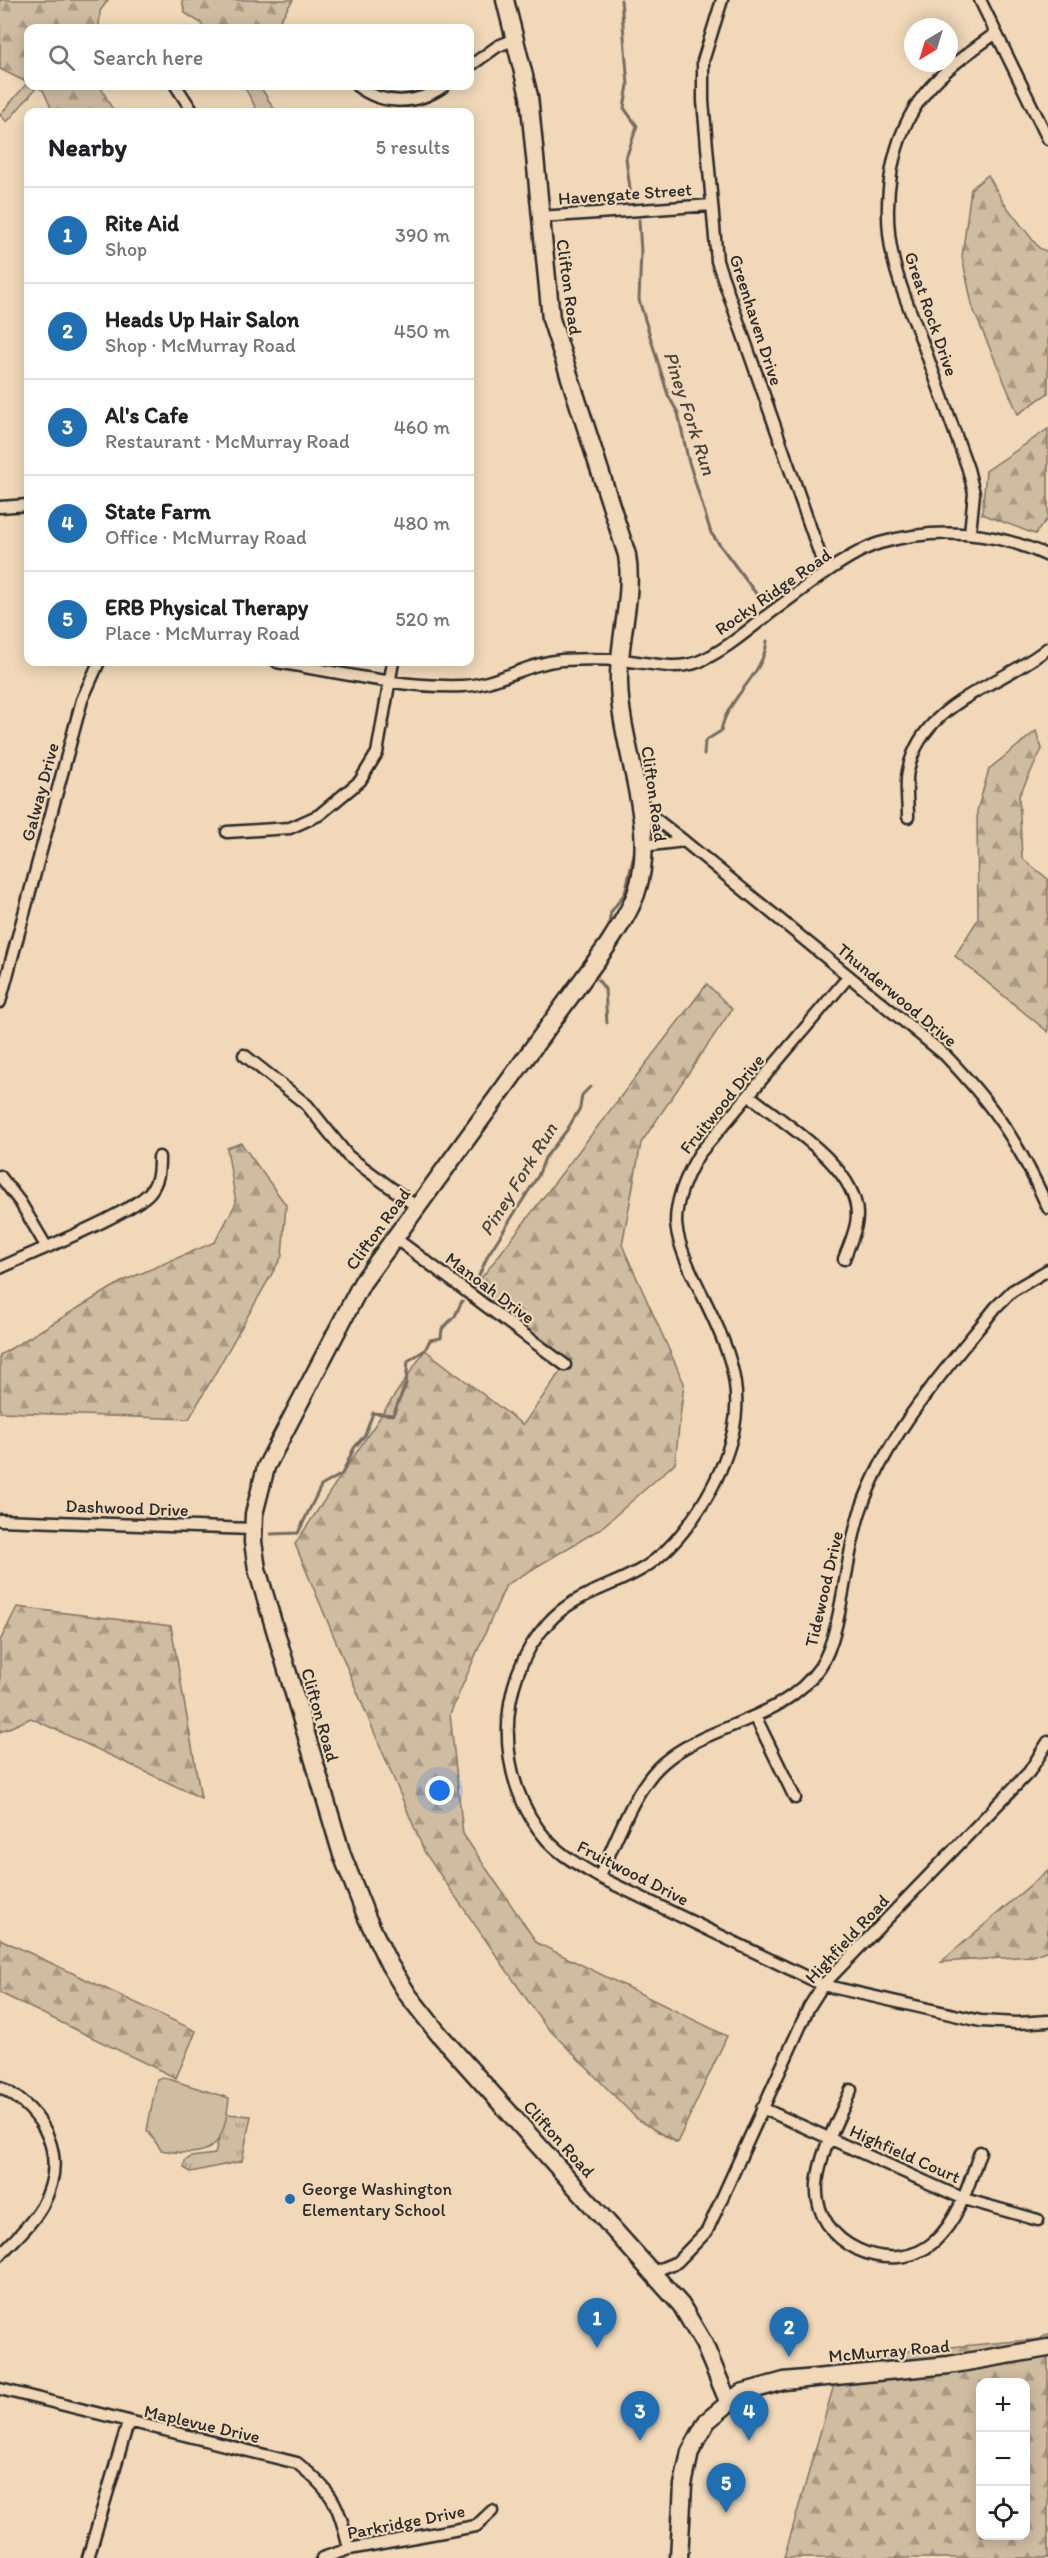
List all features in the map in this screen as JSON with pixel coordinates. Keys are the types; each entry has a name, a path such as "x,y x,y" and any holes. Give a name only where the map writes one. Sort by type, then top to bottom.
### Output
{"main road":[{"name":"Clifton Road","path":"506,0 529,96 548,305 554,333 627,555 630,594 620,660 621,704 640,807 643,846 640,882 621,924 352,1300 266,1467 257,1495 252,1529 264,1593 331,1821 357,1896 389,1964 408,1995 438,2033 681,2305 696,2329 728,2401"},
{"name":"McMurray Road","path":"679,2558 686,2463 701,2430 728,2401 749,2389 784,2381 949,2365 1048,2348"}],"street":[{"name":"Greenhaven Drive","path":"722,0 703,61 703,101 717,261 826,572"},
{"path":"980,0 1048,139"},
{"name":"Great Rock Drive","path":"970,533 974,493 968,469 893,259 888,220 889,186 896,153 909,120 925,93 953,65 996,33"},
{"path":"474,63 498,46 516,39"},
{"path":"179,90 190,108"},
{"path":"363,90 391,101 416,101 437,90"},
{"name":"Havengate Street","path":"540,217 712,205"},
{"path":"0,507 24,505"},
{"name":"Rocky Ridge Road","path":"301,666 390,681 463,686 496,679 536,664 563,660 620,660 668,666 697,662 737,638 826,572 879,543 921,536 970,533 1021,543 1048,556"},
{"path":"908,817 912,754 932,725 951,705 1030,663 1048,648"},
{"name":"Galway Drive","path":"0,1002 82,700 97,666"},
{"path":"227,832 290,828 319,815 360,781 377,753 392,666"},
{"name":"Thunderwood Drive","path":"640,807 945,1055 981,1093 1008,1130 1048,1208"},
{"path":"643,846 684,841"},
{"name":"Fruitwood Drive","path":"849,976 699,1154 687,1173 680,1196 676,1222 689,1268 729,1351 736,1407 727,1456 716,1481 687,1525 662,1553 642,1569 568,1605 548,1623 531,1647 516,1678 507,1734 510,1762 517,1789 530,1816 548,1840 568,1859 823,1984 981,2021 1017,2023 1048,2021"},
{"path":"244,1055 307,1105 348,1156 417,1207"},
{"path":"749,1095 835,1164 848,1180 855,1200 857,1217 844,1259"},
{"path":"0,1268 130,1208 150,1193 160,1174 159,1157"},
{"path":"0,1176 20,1202 46,1246"},
{"name":"Manoah Drive","path":"395,1238 565,1365"},
{"name":"Tidewood Drive","path":"599,1876 644,1785 662,1763 684,1748 756,1718 806,1685 821,1665 831,1644 860,1513 873,1475 888,1447 910,1415 996,1307 1012,1291 1048,1270"},
{"name":"Dashwood Drive","path":"0,1520 252,1529"},
{"path":"756,1718 795,1798"},
{"name":"Highfield Road","path":"653,2272 676,2262 707,2231 809,2007 823,1984 1029,1773 1048,1742"},
{"path":"0,2087 19,2097 39,2118 54,2149 53,2184 41,2209 0,2256"},
{"path":"851,2090 830,2139 817,2186 819,2203 827,2222 840,2239 857,2251 878,2256 899,2256 918,2251 934,2242 948,2228 964,2199 980,2152"},
{"name":"Highfield Court","path":"762,2108 964,2199 1038,2220"},
{"name":"Maplevue Drive","path":"0,2389 128,2423 297,2463 325,2486 340,2513 349,2548"},
{"path":"88,2558 128,2423"},
{"name":"Parkridge Drive","path":"322,2558 349,2548 476,2526 492,2511"}],"green space":[{"path":"0,0 108,0 100,11 99,24 24,24 24,81 0,69"},
{"path":"182,0 293,0 278,24 202,24 185,13"},
{"path":"24,87 24,90 35,90 7,122 0,115"},
{"path":"43,90 102,90 112,108 51,108"},
{"path":"246,90 262,90 273,108 256,108"},
{"path":"988,175 1003,202 1039,248 1048,252 1048,393 1018,414 973,309 962,257 971,189"},
{"path":"1048,429 1048,518 1035,534 982,514 986,471"},
{"path":"1036,731 1042,749 1019,796 1022,858 1048,879 1048,1032 955,956 978,919 977,811 989,769"},
{"path":"707,984 732,1009 641,1143 622,1245 684,1383 675,1463 600,1529 506,1585 450,1714 463,1834 537,1943 727,2036 677,2143 638,2120 544,2024 425,1853 295,1544 425,1350 523,1425 565,1365 473,1289"},
{"path":"241,1143 286,1205 282,1256 189,1419 0,1412 0,1355 123,1281 215,1242 236,1203 227,1148"},
{"path":"17,1607 171,1626 201,1798 31,1718 0,1732 0,1641"},
{"path":"1048,1870 1048,1950 1033,1956 941,1962"},
{"path":"0,1939 196,2031 176,2078 0,1993"},
{"path":"162,2077 229,2098 223,2128 219,2139 212,2146 204,2151 192,2153 161,2150 147,2130 157,2079"},
{"path":"225,2114 251,2116 242,2161 191,2172 184,2168 185,2161 191,2157 215,2154"},
{"path":"1048,2334 1048,2558 784,2558 842,2357 1040,2339"}],"waterway":[{"name":"Piney Fork Run","path":"621,0 628,85 624,108 637,126 626,158 631,197"},
{"name":"Piney Fork Run","path":"639,220 641,252 639,300 668,395 678,413 688,459 711,533 760,599"},
{"name":"Piney Fork Run","path":"704,755 705,741 721,731 730,708 759,665 767,641"},
{"name":"Piney Fork Run","path":"609,923 611,912 625,893 635,850"},
{"name":"Piney Fork Run","path":"598,980 605,989 607,1023"},
{"name":"Piney Fork Run","path":"473,1289 488,1255 538,1176 545,1158 567,1130 580,1108 582,1095 590,1087"},
{"path":"271,1534 298,1533 321,1486 342,1474 354,1448 365,1435 373,1413 393,1415 406,1384 408,1361 425,1350 430,1340 441,1338 442,1329 455,1316 462,1301"}],"place":[{"name":"George Washington Elementary School","path":"290,2199"},
{"name":"Rite Aid","path":"597,2348"},
{"name":"Heads Up Hair Salon","path":"789,2357"},
{"name":"Al's Cafe","path":"640,2441"},
{"name":"State Farm","path":"749,2441"},
{"name":"ERB Physical Therapy","path":"726,2513"}]}
